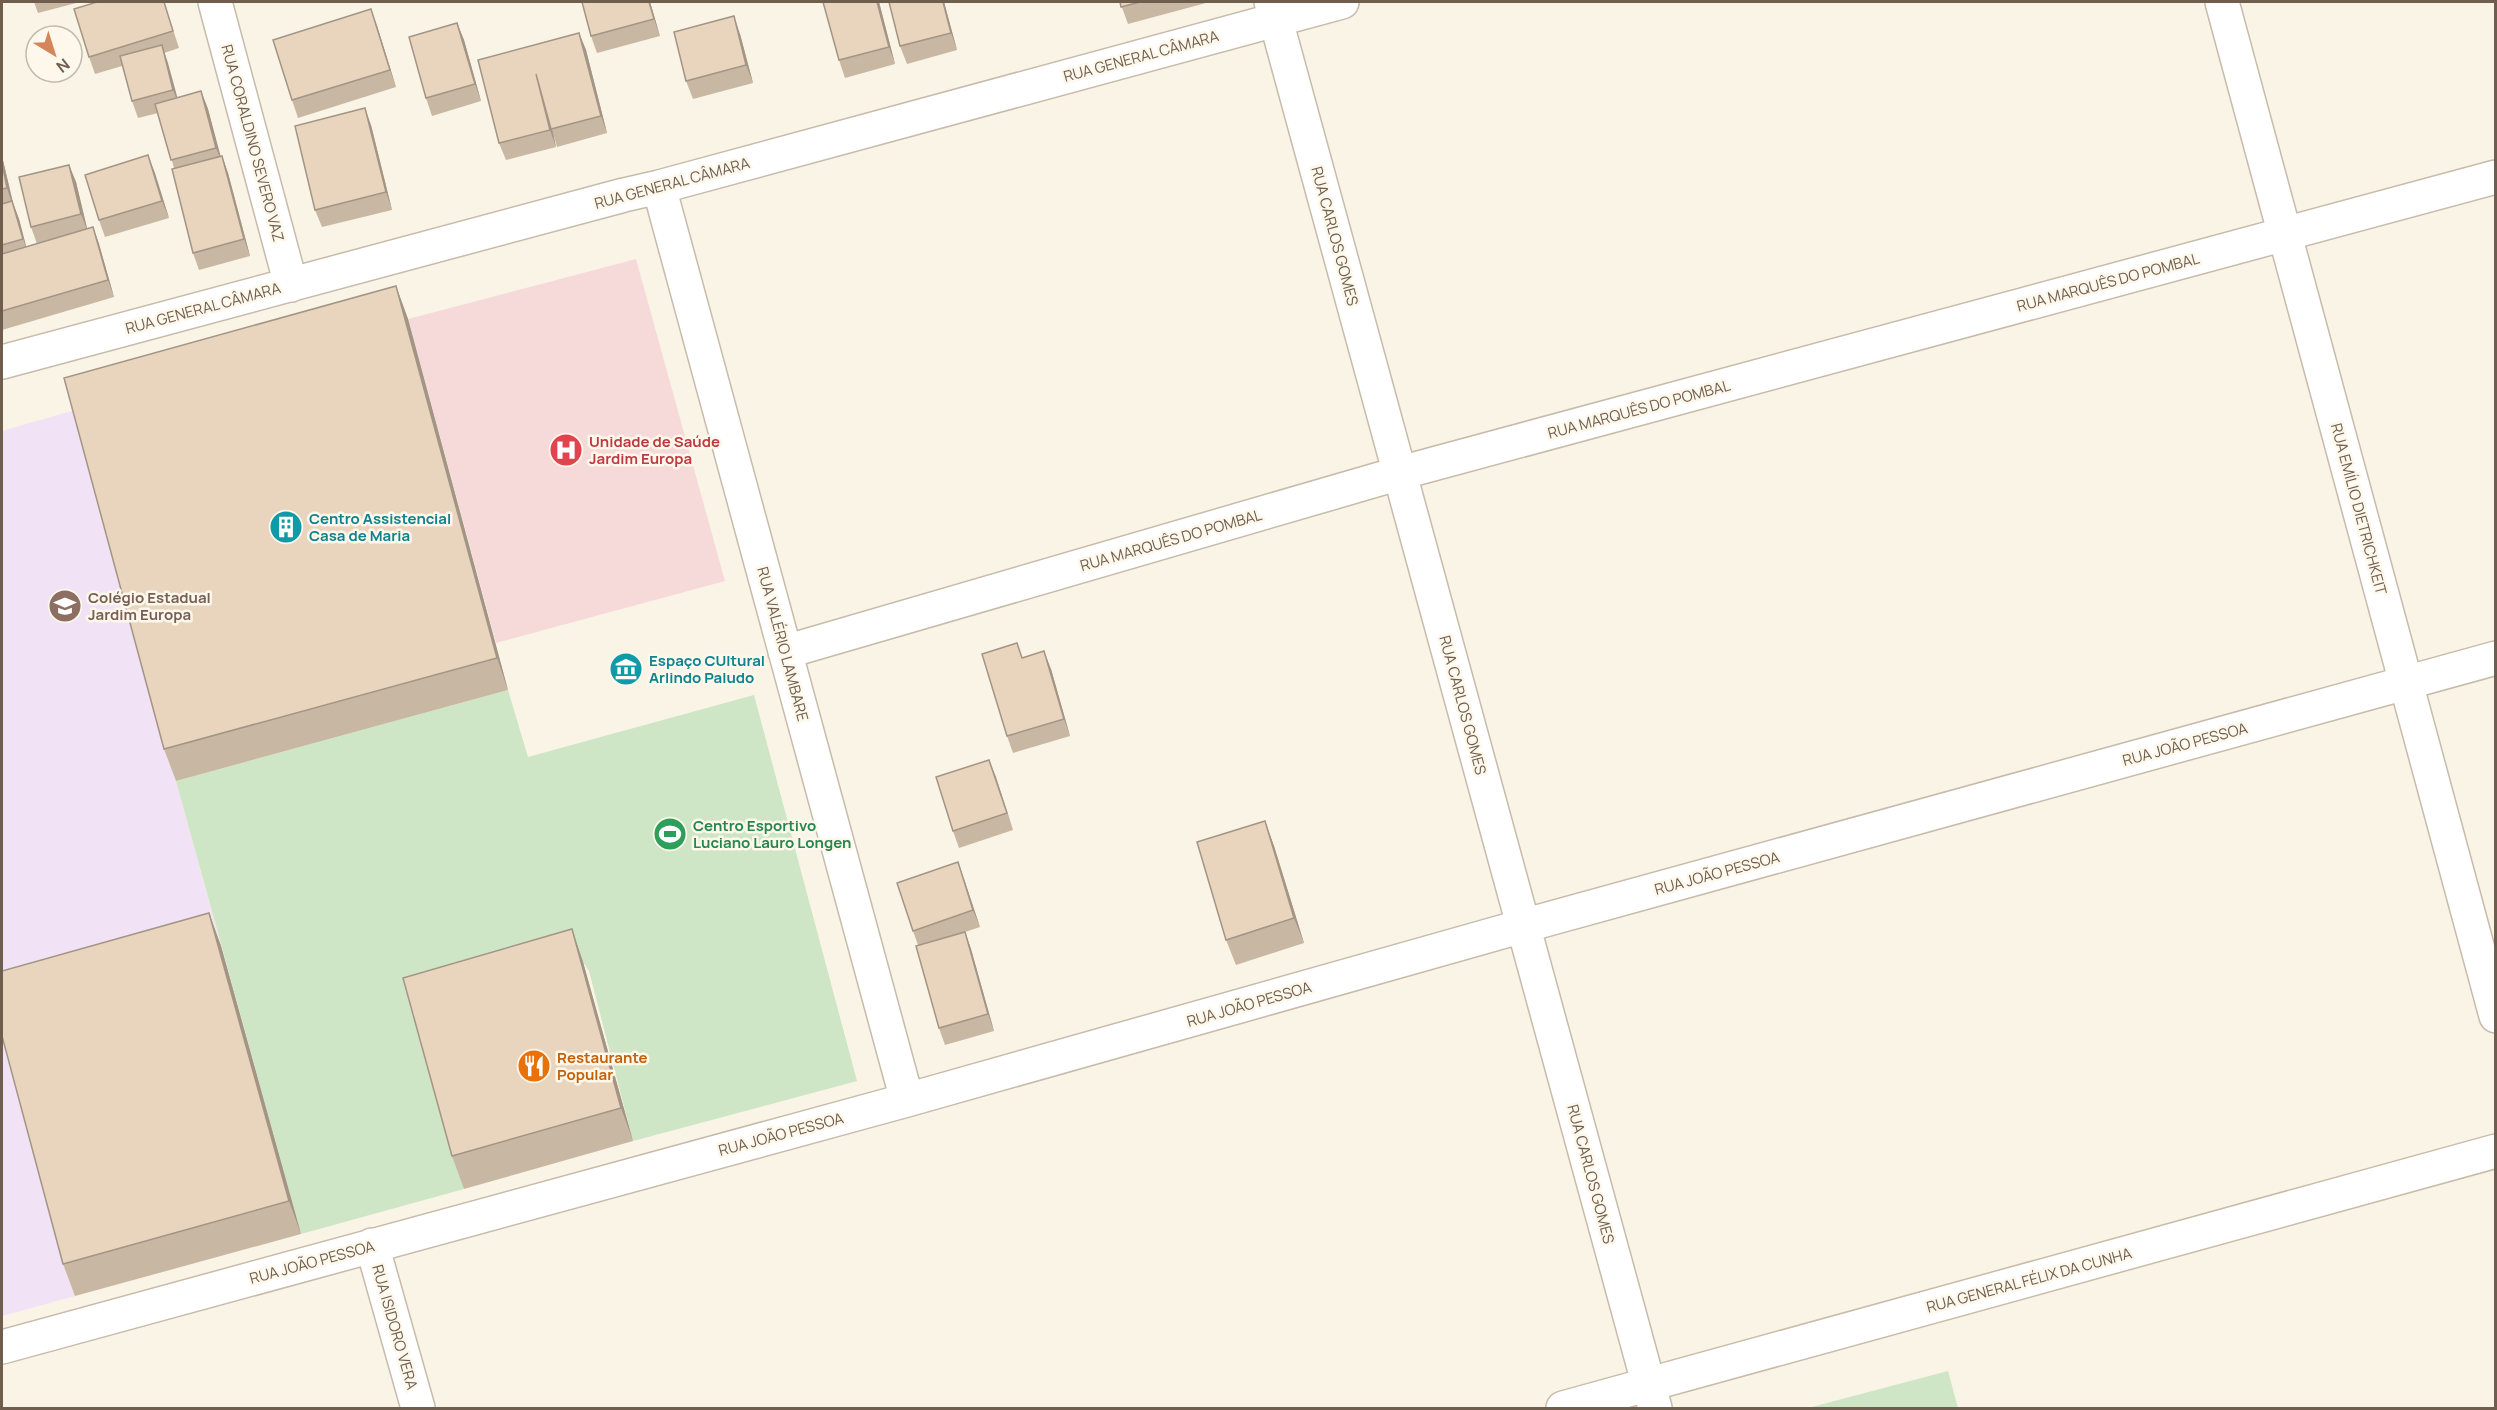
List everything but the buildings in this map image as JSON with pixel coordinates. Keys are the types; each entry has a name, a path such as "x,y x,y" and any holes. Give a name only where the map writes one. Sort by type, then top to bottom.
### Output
{"street":[{"name":"RUA CORALDINO SEVERO VAZ","path":"215,2 291,285"},
{"name":"RUA GENERAL CÂMARA","path":"2,362 659,187 1274,10 1342,2"},
{"name":"RUA EMÍLIO DIETRICHKEIT","path":"2222,2 2496,1017"},
{"name":"RUA CARLOS GOMES","path":"1274,10 1652,1397"},
{"name":"RUA MARQUÊS DO POMBAL","path":"785,652 1400,473 2496,177"},
{"name":"RUA VALÉRIO LAMBARE","path":"659,187 907,1100"},
{"name":"RUA JOÃO PESSOA","path":"2,1347 907,1100 2496,658"},
{"name":"RUA GENERAL FÉLIX DA CUNHA","path":"1563,1408 1652,1397 2496,1151"},
{"name":"RUA ISIDORO VERA","path":"372,1245 418,1408"}],"shaded area":[{"name":"Unidade de Saúde Jardim Europa","path":"636,259 725,581 496,643 408,319"},
{"name":"Colégio Estadual Jardim Europa","path":"75,410 221,946 2,1006 2,431"},
{"path":"2,1025 75,1296 2,1316"}],"green space":[{"path":"508,690 528,757 754,695 857,1081 633,1141 589,971 583,962 415,1010 464,1189 301,1234 176,781"},
{"path":"1948,1371 1958,1408 1808,1408"}],"place":[{"name":"Unidade de Saúde Jardim Europa","path":"566,450"},
{"name":"Centro Assistencial Casa de Maria","path":"286,527"},
{"name":"Colégio Estadual Jardim Europa","path":"65,606"},
{"name":"Espaço CUltural Arlindo Paludo","path":"626,669"},
{"name":"Centro Esportivo Luciano Lauro Longen","path":"670,834"},
{"name":"Restaurante Popular","path":"534,1066"}]}
